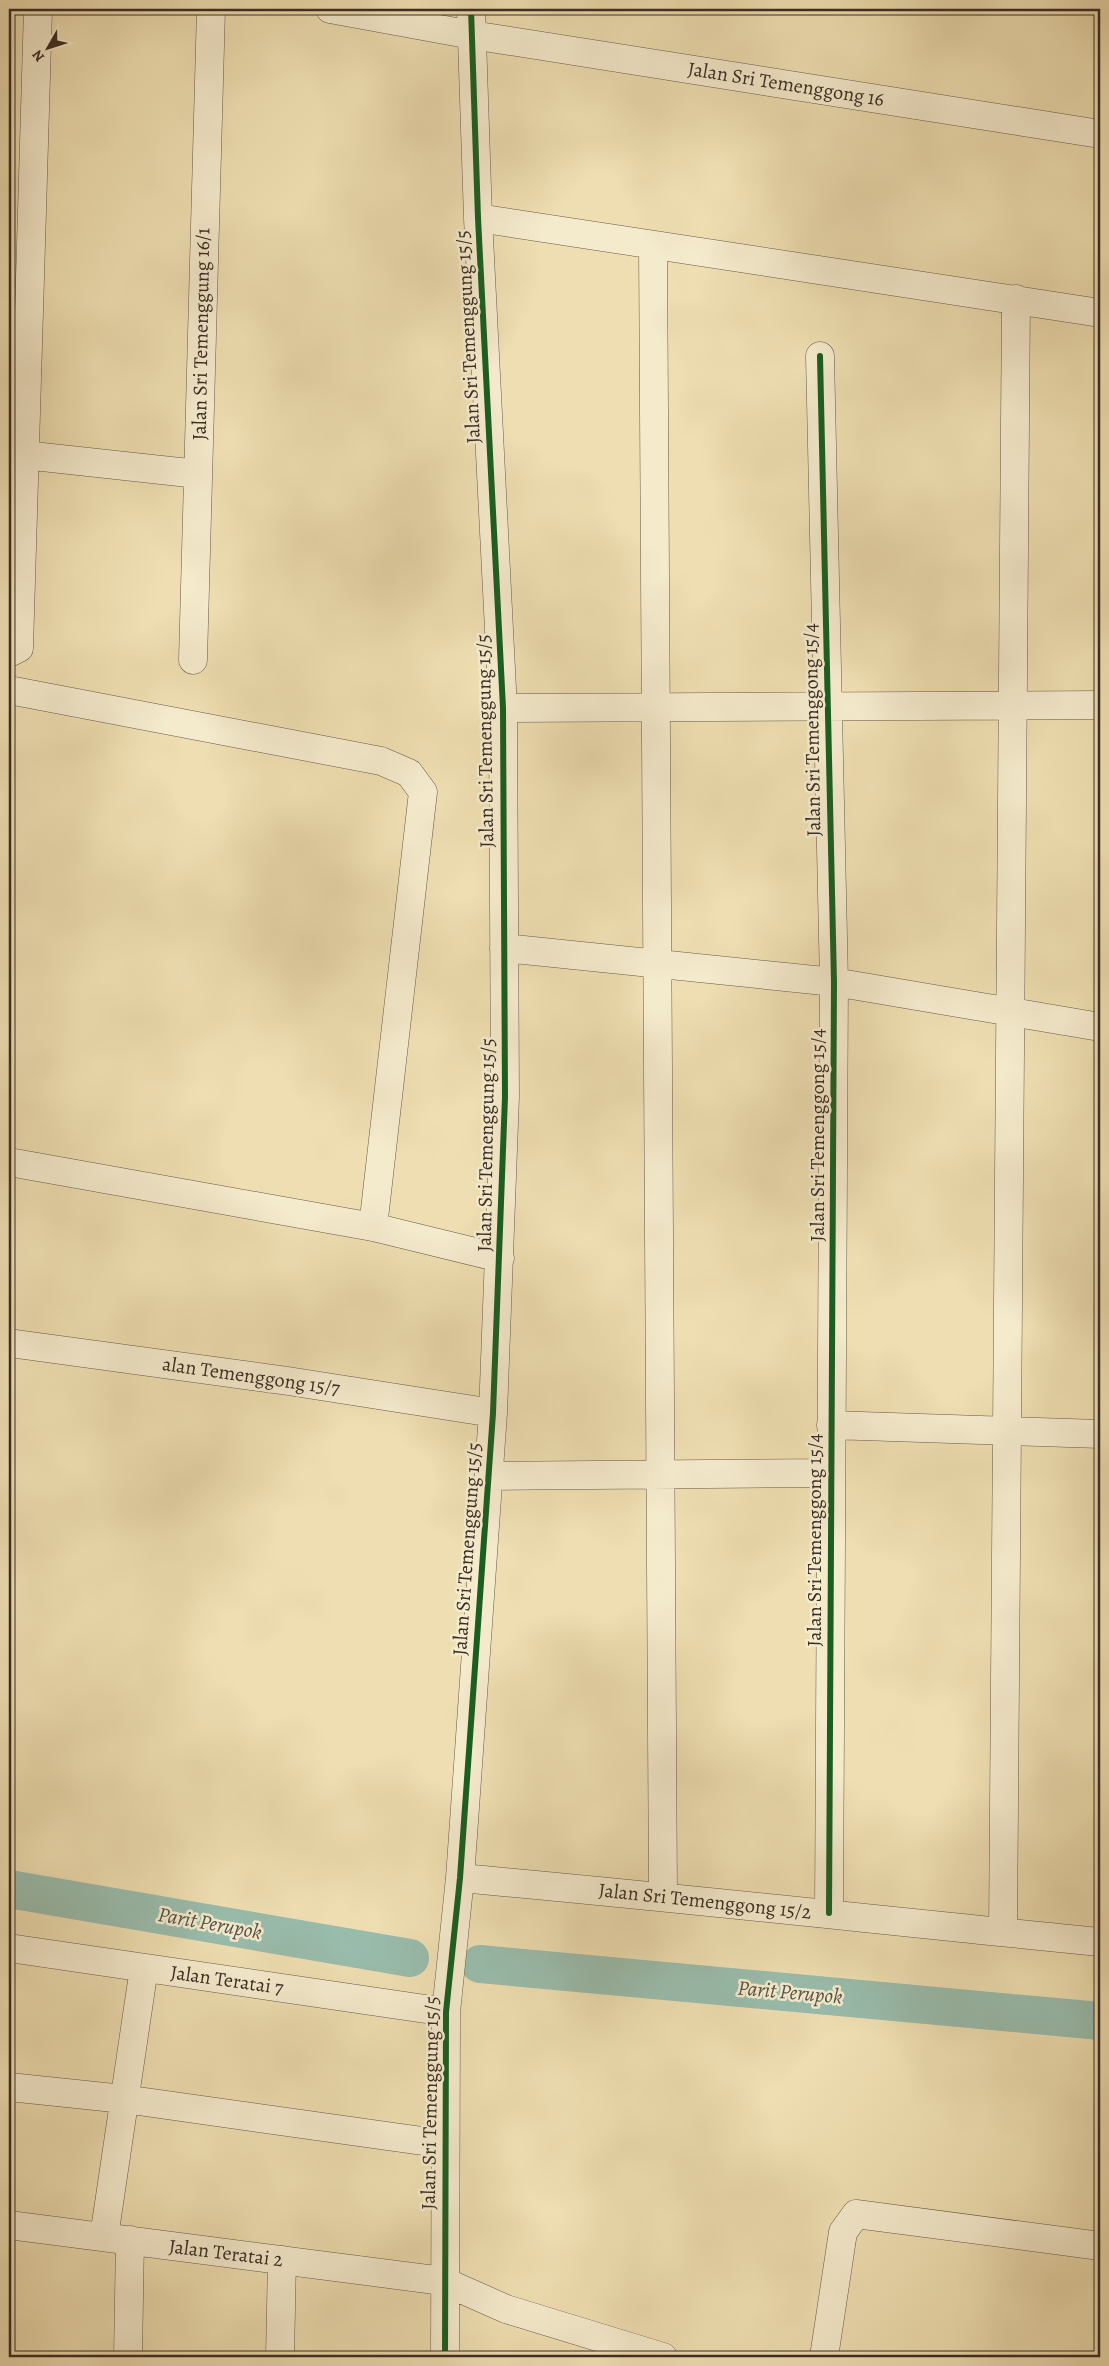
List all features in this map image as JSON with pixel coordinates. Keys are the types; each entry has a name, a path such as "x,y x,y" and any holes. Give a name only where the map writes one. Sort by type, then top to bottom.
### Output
{"street":[{"path":"9,653 19,648 24,455 19,243 38,9"},
{"name":"Jalan Sri Temenggung 16/1","path":"194,660 210,9"},
{"name":"Jalan Sri Temenggong 16","path":"330,9 471,22 1100,134"},
{"name":"Jalan Sri Temenggung 15/5","path":"445,2357 444,2144 446,2012 460,1878 494,1413 505,1097 503,708 478,218 471,22"},
{"path":"478,218 1100,313"},
{"path":"653,245 663,1896"},
{"path":"1003,1932 1016,299"},
{"name":"Jalan Sri Temenggong 15/4","path":"820,356 834,982 829,1914"},
{"path":"24,455 198,474"},
{"path":"9,690 381,761 409,773 423,792 373,1227"},
{"path":"503,708 1100,705"},
{"path":"504,948 834,982 1100,1026"},
{"path":"9,1162 373,1227 500,1258"},
{"name":"alan Temenggong 15/7","path":"9,1343 288,1381 494,1413"},
{"path":"831,1425 1100,1434"},
{"path":"489,1476 831,1473"},
{"name":"Jalan Sri Temenggong 15/2","path":"460,1878 663,1896 1100,1942"},
{"name":"Jalan Teratai 7","path":"9,1948 446,2012"},
{"path":"128,2357 117,2238 124,2099 144,1968"},
{"path":"9,2087 124,2099 444,2144"},
{"path":"824,2357 843,2232 856,2214 1100,2246"},
{"name":"Jalan Teratai 2","path":"9,2224 444,2281 506,2309 655,2356"},
{"path":"280,2357 282,2260"}],"waterway":[{"name":"Parit Perupok","path":"9,1889 410,1958"},
{"name":"Parit Perupok","path":"480,1964 1100,2021"}],"cycle path":[{"path":"445,2357 446,2012 460,1878 493,1413 505,1097 503,708 478,218 471,9"},
{"path":"820,356 834,982 829,1913"}]}
